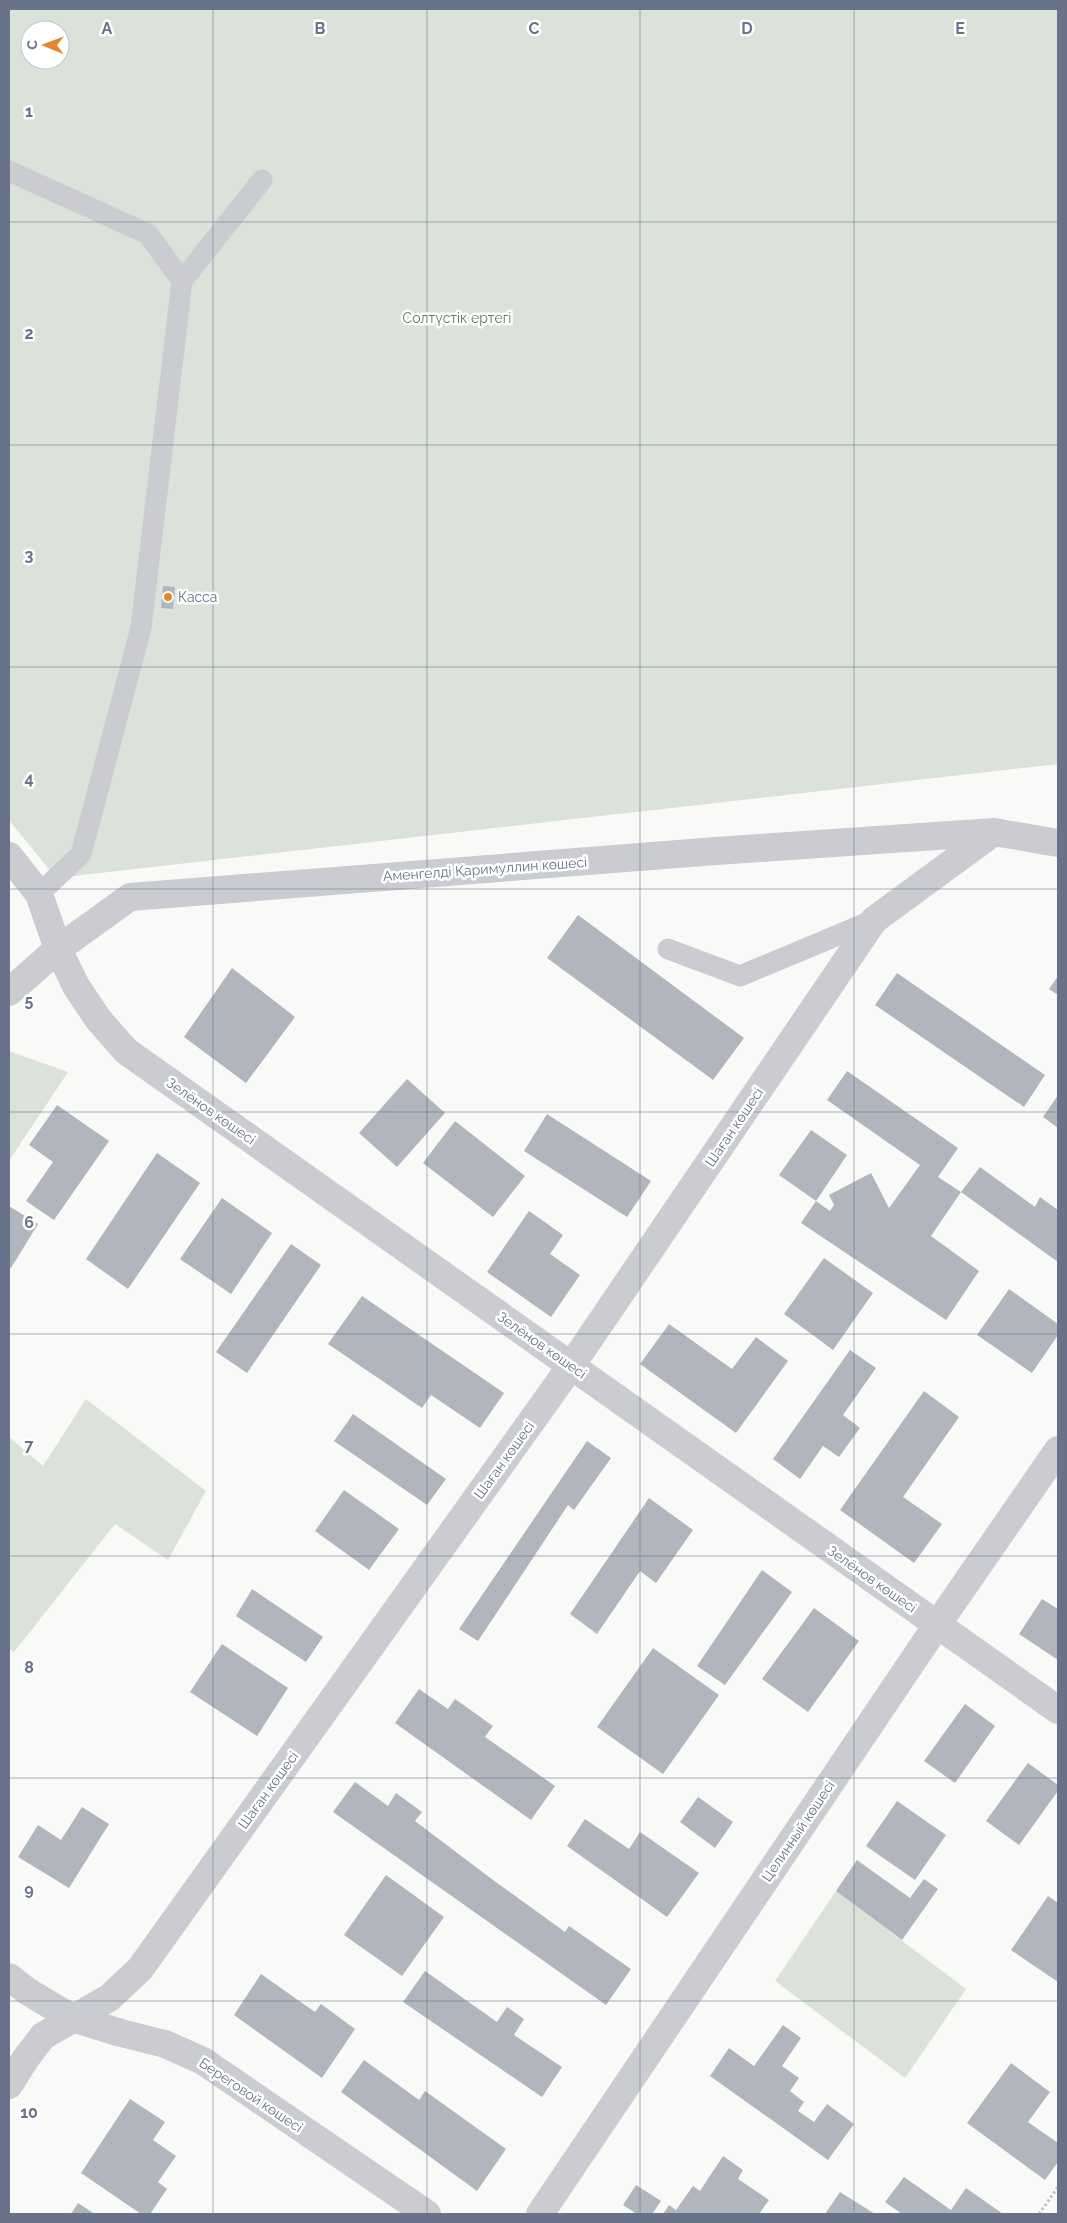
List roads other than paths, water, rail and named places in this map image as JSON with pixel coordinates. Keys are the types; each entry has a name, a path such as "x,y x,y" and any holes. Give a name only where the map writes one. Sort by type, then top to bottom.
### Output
{"street":[{"name":"Аменгелді Қаримуллин көшесі","path":"9,992 58,949 130,896 716,851 994,832 1058,843"},
{"name":"Шаған көшесі","path":"9,2085 26,2058 44,2036 108,1998 140,1970 572,1366 874,920 994,832"},
{"name":"Зелёнов көшесі","path":"9,856 39,894 58,949 76,986 98,1019 126,1051 1058,1710"},
{"name":"Целинный көшесі","path":"540,2214 937,1625 1058,1450"},
{"name":"Береговой көшесі","path":"9,1977 27,1991 72,2018 166,2044 203,2061 427,2214"}],"lane":[{"path":"9,171 148,234 182,281"},
{"path":"39,894 81,854 141,628 182,281 262,180"},
{"path":"668,949 740,976 874,920"}],"place":[{"name":"Касса","path":"168,597"}],"park label":[{"name":"Солтүстік ертегі","path":"457,318"}]}
